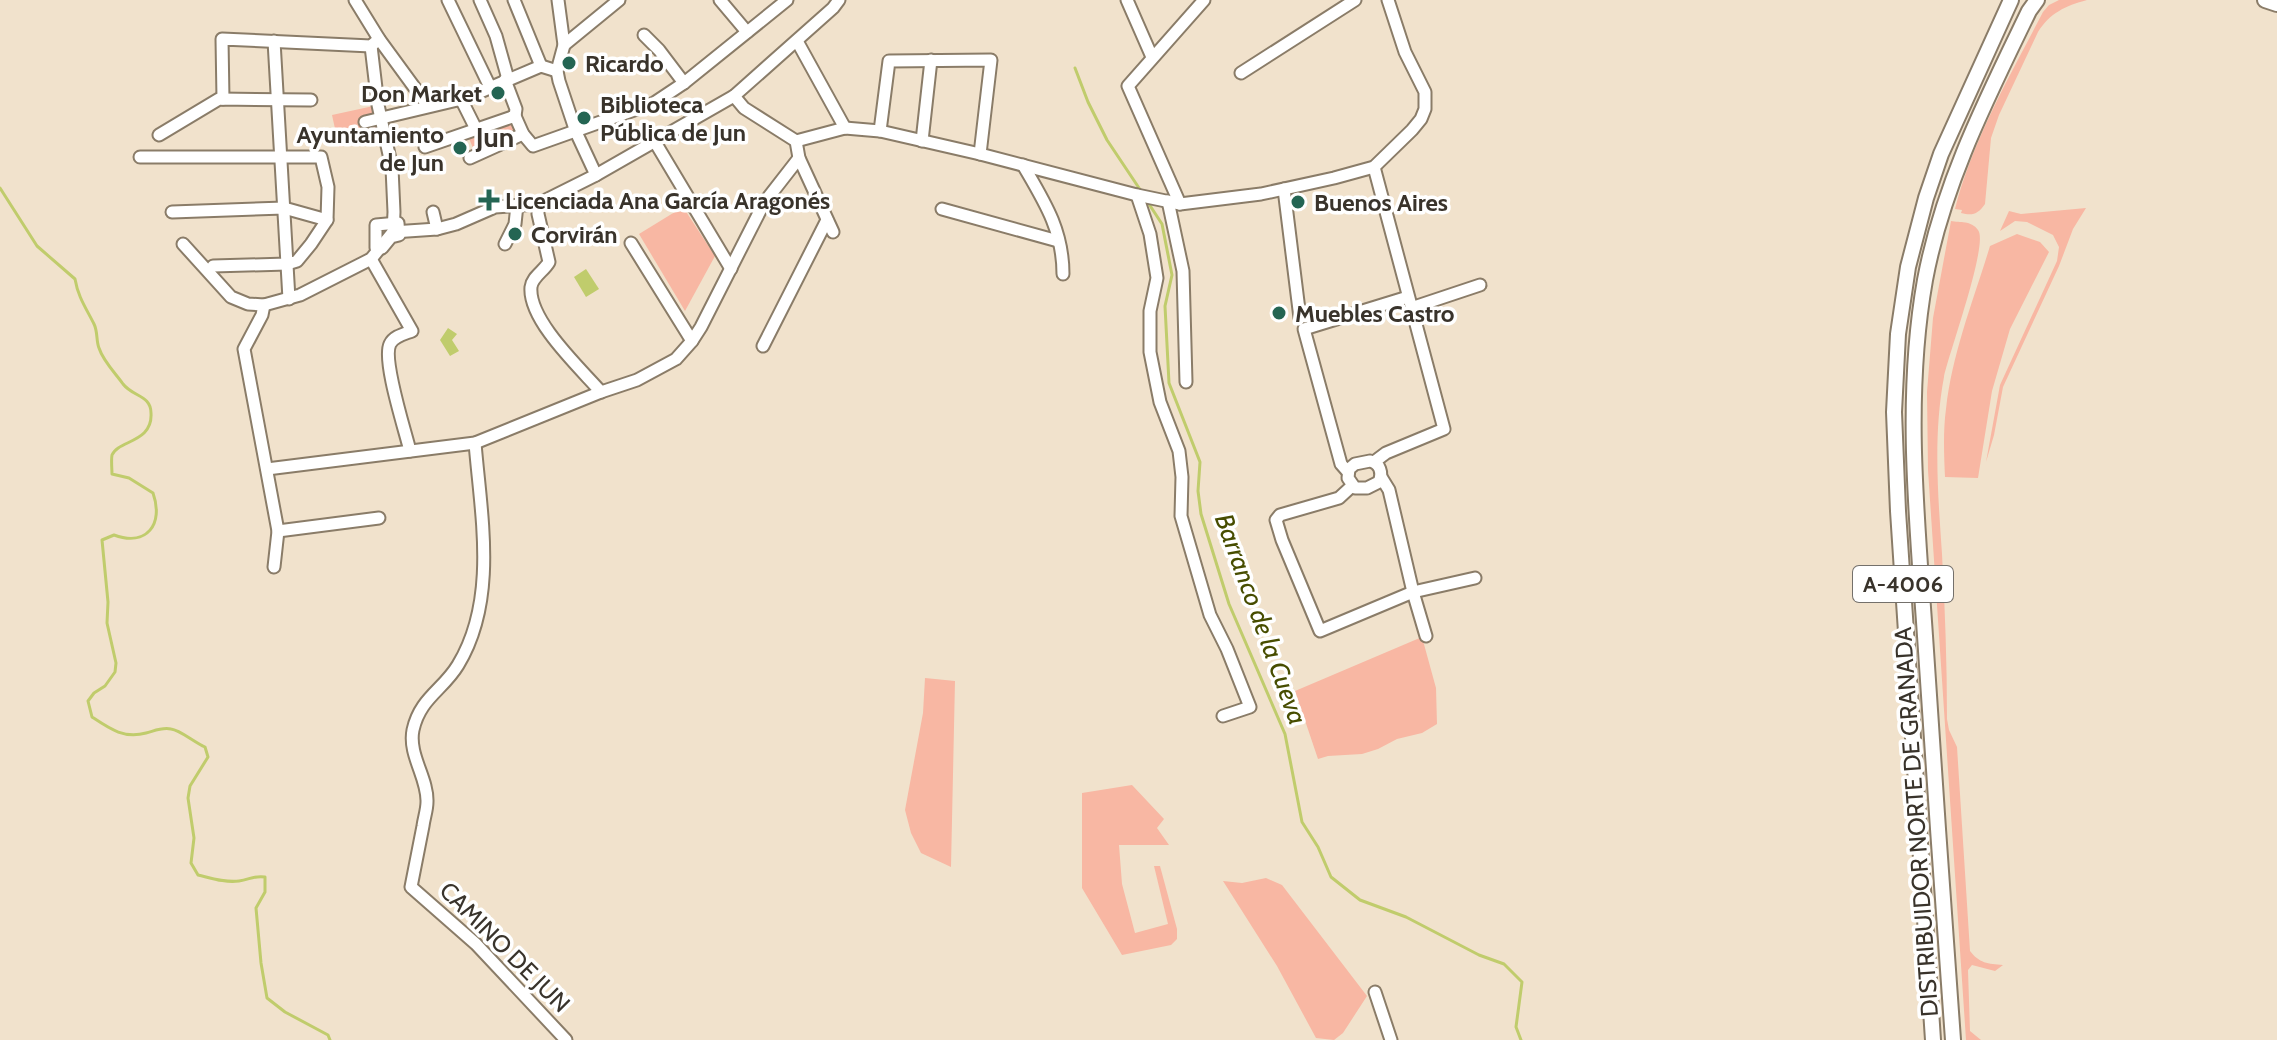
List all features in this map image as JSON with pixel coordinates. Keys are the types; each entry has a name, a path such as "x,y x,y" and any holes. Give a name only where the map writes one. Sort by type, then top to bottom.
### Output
{"main road":[{"name":"DISTRIBUIDOR NORTE DE GRANADA","path":"1933,1040 1898,511 1894,412 1898,334 1908,267 1926,198 1941,154 2011,0"},
{"name":"DISTRIBUIDOR NORTE DE GRANADA","path":"1953,1040 1916,506 1913,413 1916,339 1940,217 1959,160 1984,103 2037,0"},
{"path":"2265,0 2277,4"}],"street":[{"path":"355,0 375,43 428,106"},
{"path":"448,0 490,87"},
{"path":"480,0 496,36 516,109 515,116 523,134 533,146 654,103 684,83 787,0"},
{"path":"514,0 541,66"},
{"path":"558,0 564,45 557,71 576,132 596,175"},
{"path":"564,45 619,0"},
{"path":"720,0 747,32"},
{"path":"379,248 376,248 376,225 395,229 437,229 495,207 538,204 596,175 734,96 839,0"},
{"path":"1127,0 1152,57"},
{"path":"1186,382 1183,271 1174,202 1128,86 1204,0"},
{"path":"1241,73 1355,0"},
{"path":"734,96 744,108 796,141 845,128 880,131 1174,202 1261,194 1374,167 1424,114 1425,92 1405,52 1388,0"},
{"path":"644,35 684,83"},
{"path":"223,99 222,39 375,43"},
{"path":"274,41 289,299"},
{"path":"797,41 845,128"},
{"path":"183,244 231,297 248,304 264,305 300,295 371,259 391,237 399,235 395,229 392,168 381,118 375,43"},
{"path":"922,141 931,60"},
{"path":"880,131 889,61 991,60 980,154"},
{"path":"365,122 461,99 541,66 557,71"},
{"path":"159,135 219,99 311,100"},
{"path":"461,99 476,129"},
{"path":"425,147 515,116"},
{"path":"470,158 523,134"},
{"path":"796,141 799,158 833,232"},
{"path":"655,142 731,269"},
{"path":"140,157 321,157 328,187 327,220 297,261 287,264 213,266"},
{"path":"267,469 475,443 637,380 676,359 692,341 764,203 799,158"},
{"path":"1023,165 1053,217 1063,255 1063,274"},
{"path":"1374,167 1444,429 1386,453 1374,462"},
{"path":"1284,189 1300,318"},
{"path":"1137,195 1150,234 1157,278 1150,311 1150,352 1160,402 1179,451 1181,516 1210,615 1250,707 1223,716"},
{"path":"538,204 549,262 533,280 531,287 537,313 545,329 601,392"},
{"path":"505,244 515,224 517,205"},
{"path":"172,212 284,208 327,220"},
{"path":"942,209 1058,241"},
{"path":"433,212 437,229"},
{"path":"763,346 827,220"},
{"path":"631,243 692,341"},
{"path":"371,259 412,331 397,336 390,344 388,360 410,451"},
{"path":"1348,472 1341,464 1304,329 1480,285"},
{"path":"264,305 244,349 278,531 274,567"},
{"name":"CAMINO DE JUN","path":"475,443 483,586 477,624 457,667 426,700 417,716 412,736 428,800 411,887 476,944 566,1040"},
{"path":"1381,477 1373,487 1358,489 1349,481 1348,472 1355,464 1370,461 1380,468 1381,477 1389,490 1426,636"},
{"path":"1352,486 1339,498 1280,515 1276,520 1320,631 1413,592 1475,578"},
{"path":"278,531 379,518"},
{"path":"1375,992 1391,1040"}],"shaded area":[{"path":"2059,0 2087,0 2059,11 2038,32 1991,138 1985,204 1975,213 1961,213 1962,210 1955,209 1982,133 2043,12"},
{"path":"378,105 385,137 339,147 332,115"},
{"path":"513,117 520,134 475,153 468,136"},
{"path":"683,207 715,256 685,311 639,234"},
{"path":"2086,208 2073,229 2003,387 1986,462 2000,385 2057,261 2059,247 2053,235 2027,222 2015,221 2000,231 2009,211 2021,214"},
{"path":"1951,221 1972,225 1978,230 1980,239 1973,276 1944,377 1938,421 1937,465 1947,719 1957,747 1970,951 1984,962 2003,965 1995,971 1972,965 1968,970 1970,1031 1981,1040 1966,1040 1928,470 1927,392 1933,318"},
{"path":"2017,234 2040,242 2049,252 2010,329 1992,391 1978,478 1945,477 1946,409 1964,326 1990,246"},
{"path":"586,269 599,289 586,297 574,277"},
{"path":"448,328 457,334 452,340 459,351 450,356 440,340"},
{"path":"1422,637 1436,688 1437,724 1422,733 1397,739 1362,754 1318,759 1295,691"},
{"path":"925,678 955,681 951,867 921,853 905,810 923,713"},
{"path":"1132,785 1164,819 1157,828 1169,845 1119,845 1122,884 1135,933 1168,924 1154,866 1160,866 1177,939 1171,945 1122,955 1082,888 1082,793"},
{"path":"1266,878 1282,885 1367,996 1343,1033 1334,1040 1316,1038 1277,966 1223,881 1242,883"}],"waterway":[{"name":"Barranco de la Cueva","path":"1075,68 1107,140 1141,191"},
{"path":"0,188 37,246 75,279 95,327 101,353 127,388 145,399 150,407 147,430 112,455 112,474 129,478 153,493 156,514 154,523 144,535 136,538 114,535 102,540 107,623 116,663 115,672 105,686 88,701 92,717 124,734 138,735 164,728 175,730 205,747 208,757 190,786 188,798 194,838 191,863 198,875 218,880 265,877 265,892 256,908 267,998 285,1012 328,1035 330,1040"},
{"name":"Barranco de la Cueva","path":"1147,201 1162,224 1172,275 1165,306 1169,383 1200,462 1198,491 1201,514 1229,604 1285,734 1302,822 1318,847 1331,877 1360,900 1406,917 1479,955 1504,964 1522,982 1516,1027 1521,1040"}],"place":[{"name":"Ricardo","path":"569,63"},
{"name":"Don Market","path":"498,93"},
{"name":"Biblioteca Pública de Jun","path":"584,118"},
{"name":"Ayuntamiento de Jun","path":"460,148"},
{"name":"Licenciada Ana García Aragonés","path":"489,200"},
{"name":"Buenos Aires","path":"1298,202"},
{"name":"Corvirán","path":"515,234"},
{"name":"Muebles Castro","path":"1279,313"}],"district":[{"name":"Jun","path":"495,137"}]}
